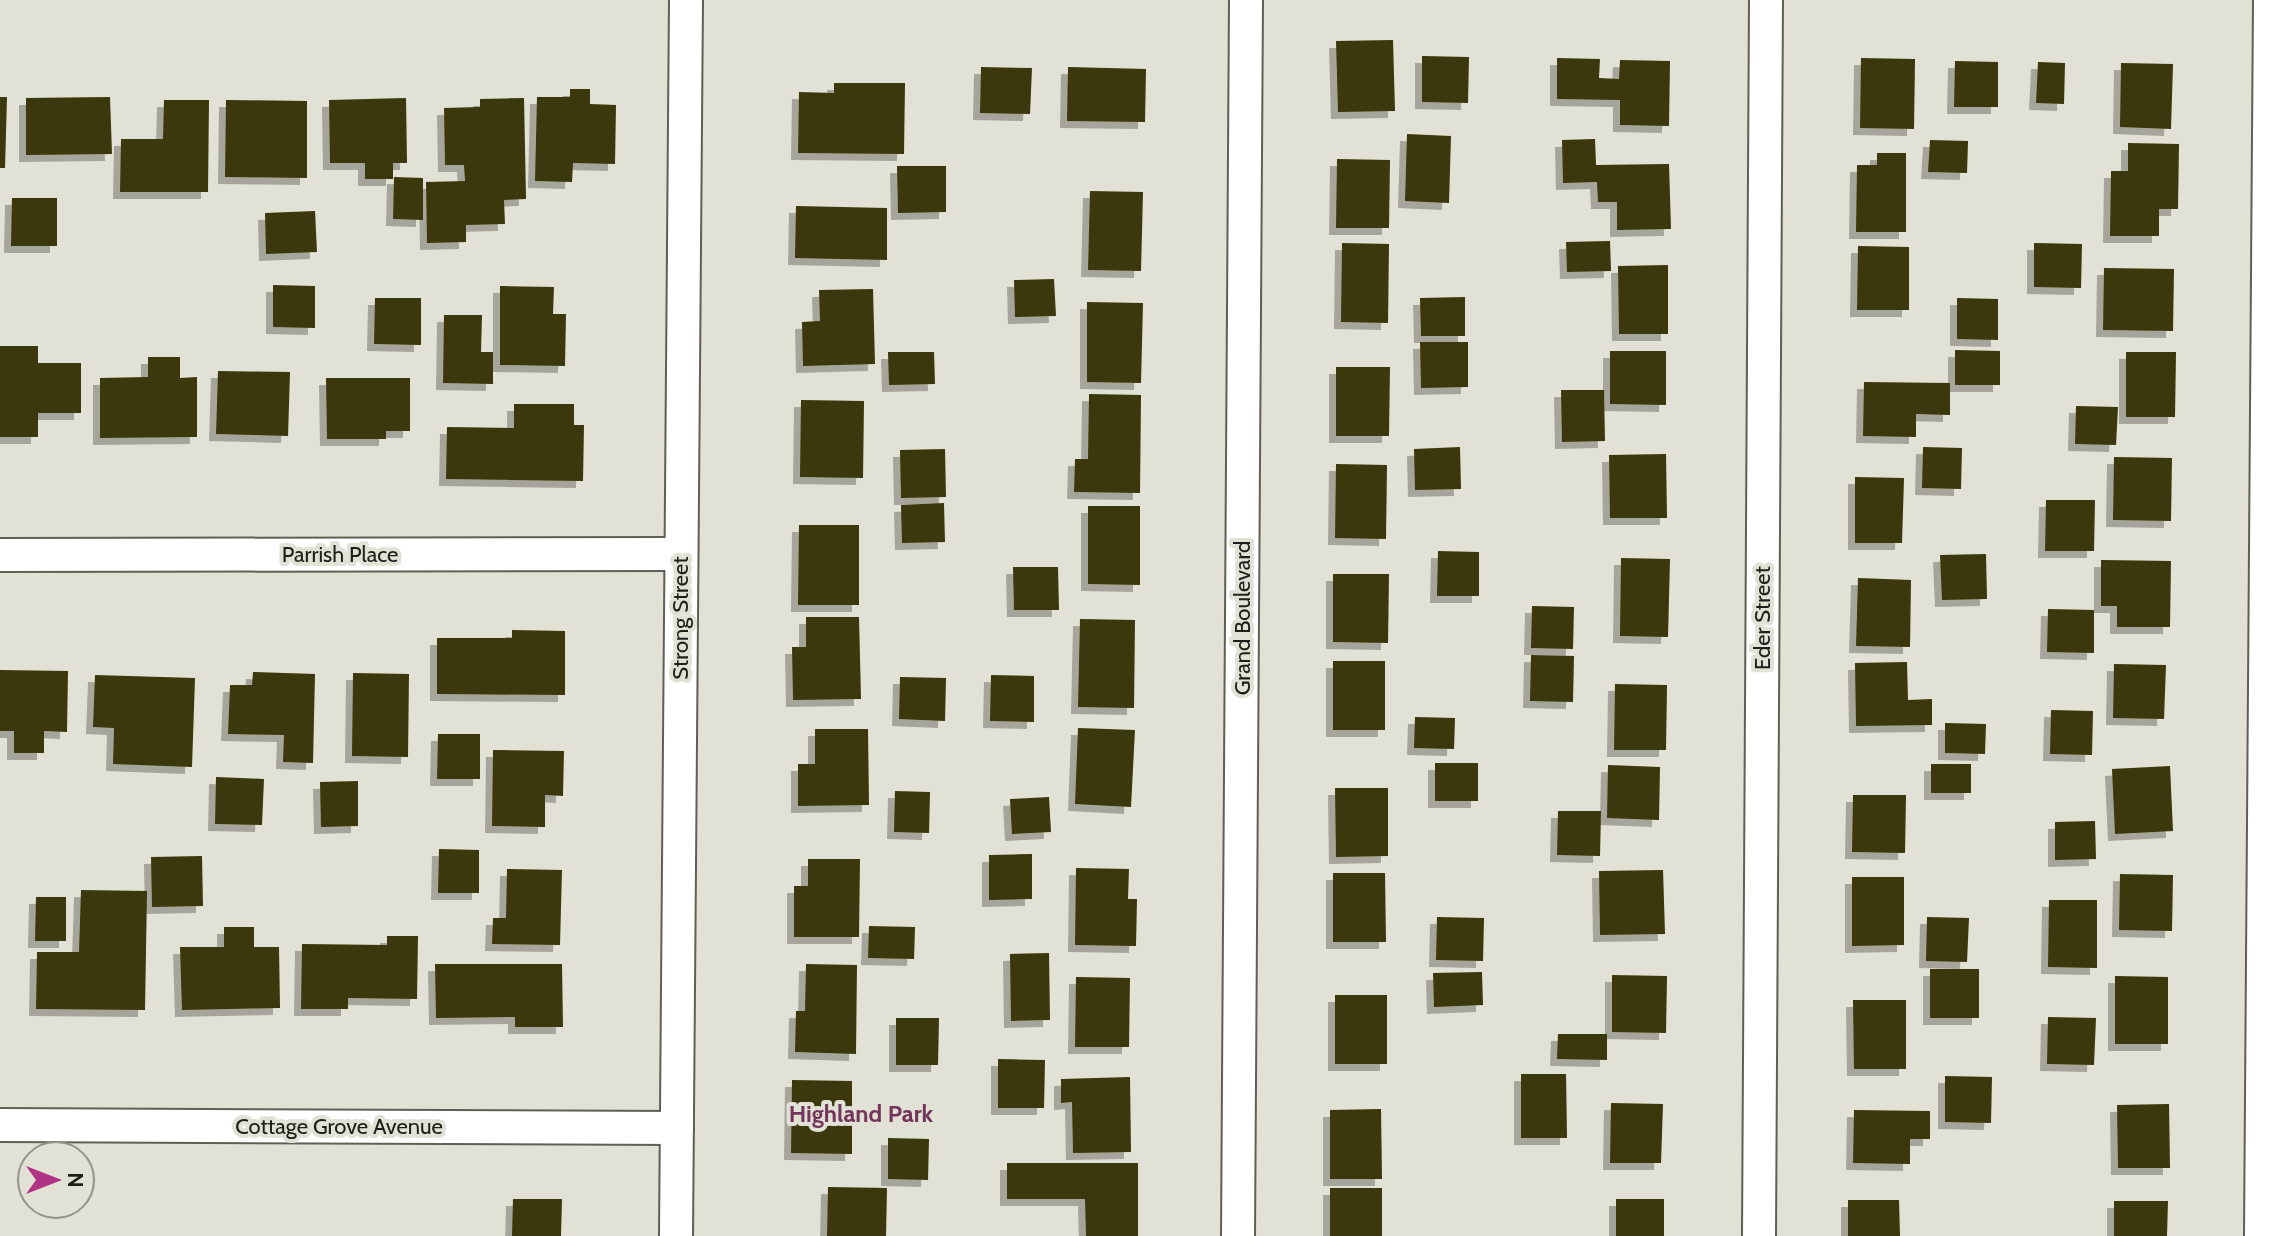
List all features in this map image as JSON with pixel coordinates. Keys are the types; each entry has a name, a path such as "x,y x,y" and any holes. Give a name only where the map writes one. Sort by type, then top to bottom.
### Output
{"street":[{"name":"Strong Street","path":"676,1236 686,0"},
{"name":"Grand Boulevard","path":"1238,1236 1246,0"},
{"name":"Eder Street","path":"1759,1236 1766,0"},
{"path":"2261,1236 2270,0"},
{"name":"Parrish Place","path":"0,555 680,554"},
{"name":"Cottage Grove Avenue","path":"0,1125 677,1128"}],"building":[{"path":"1393,40 1395,111 1338,112 1336,41"},
{"path":"1422,56 1469,57 1468,103 1422,102"},
{"path":"1557,58 1600,59 1599,78 1619,79 1620,60 1670,61 1669,126 1620,125 1620,100 1557,99"},
{"path":"1861,58 1915,59 1914,129 1860,128"},
{"path":"1955,61 1998,62 1998,107 1954,107"},
{"path":"2038,62 2065,63 2064,104 2036,103"},
{"path":"2121,63 2173,64 2171,129 2120,127"},
{"path":"981,67 1032,68 1030,114 980,113"},
{"path":"1068,67 1146,69 1145,122 1067,121"},
{"path":"834,83 905,83 904,154 798,153 799,92 834,93"},
{"path":"570,89 590,89 590,104 616,105 615,164 573,163 572,182 535,181 537,97 570,97"},
{"path":"0,97 7,97 5,168 0,168"},
{"path":"110,97 112,154 26,155 26,98"},
{"path":"406,98 407,163 393,163 393,179 365,179 365,163 330,163 329,100"},
{"path":"524,98 526,199 504,200 505,224 466,225 466,242 427,243 426,182 465,181 464,165 445,165 444,108 480,107 480,99"},
{"path":"164,100 209,100 208,192 120,192 121,139 163,139"},
{"path":"226,100 307,101 307,178 225,177"},
{"path":"1407,134 1451,136 1449,203 1405,201"},
{"path":"1595,139 1596,165 1669,164 1671,229 1617,230 1617,202 1598,202 1597,182 1563,183 1562,140"},
{"path":"1930,140 1968,141 1967,173 1928,172"},
{"path":"2128,143 2179,144 2178,209 2159,209 2159,236 2110,236 2111,171 2128,171"},
{"path":"1877,153 1906,153 1906,232 1856,232 1857,165 1877,165"},
{"path":"1337,159 1390,160 1389,228 1336,228"},
{"path":"897,166 946,166 946,212 898,213"},
{"path":"394,177 423,178 423,220 393,219"},
{"path":"1090,191 1143,192 1141,271 1088,270"},
{"path":"12,198 57,198 57,246 11,246"},
{"path":"796,206 887,208 887,260 795,258"},
{"path":"315,211 317,252 266,254 265,213"},
{"path":"1610,241 1611,271 1567,272 1566,242"},
{"path":"1342,243 1389,244 1388,323 1341,322"},
{"path":"2034,243 2082,244 2081,288 2034,287"},
{"path":"1858,246 1909,247 1909,310 1857,310"},
{"path":"1668,265 1668,334 1619,334 1618,266"},
{"path":"2104,268 2174,269 2173,331 2103,330"},
{"path":"1054,279 1056,316 1015,317 1014,280"},
{"path":"273,285 315,286 315,328 273,327"},
{"path":"500,286 554,287 553,314 566,314 565,366 500,365"},
{"path":"873,289 875,364 803,366 802,322 820,321 819,290"},
{"path":"1465,297 1465,336 1421,336 1420,298"},
{"path":"375,298 421,298 421,345 374,344"},
{"path":"1957,298 1998,299 1998,340 1957,339"},
{"path":"1087,302 1143,303 1141,383 1087,382"},
{"path":"444,315 482,315 481,352 493,352 493,384 443,383"},
{"path":"1420,342 1468,342 1468,387 1421,388"},
{"path":"0,346 38,346 38,363 81,363 81,413 38,413 38,437 0,437"},
{"path":"1955,350 2000,351 2000,385 1955,385"},
{"path":"1610,351 1666,351 1666,405 1610,404"},
{"path":"888,352 934,352 935,384 889,385"},
{"path":"2126,352 2176,352 2175,417 2126,417"},
{"path":"148,357 180,357 180,378 197,377 197,437 100,438 100,378 148,377"},
{"path":"1336,367 1390,367 1389,436 1336,436"},
{"path":"218,371 290,372 288,436 216,434"},
{"path":"326,378 410,378 410,431 386,431 386,439 327,439"},
{"path":"1864,382 1950,383 1950,415 1916,414 1916,437 1863,436"},
{"path":"1561,390 1604,390 1605,441 1562,442"},
{"path":"1089,394 1141,395 1140,493 1074,492 1075,459 1088,459"},
{"path":"801,400 864,401 863,478 800,477"},
{"path":"514,404 574,404 574,425 584,425 583,481 446,479 447,427 514,428"},
{"path":"2076,406 2118,407 2116,445 2075,444"},
{"path":"1460,447 1461,489 1415,490 1414,449"},
{"path":"1923,447 1962,448 1961,489 1922,488"},
{"path":"945,449 946,497 901,498 900,450"},
{"path":"1666,454 1667,518 1610,518 1609,455"},
{"path":"2114,457 2172,458 2171,521 2113,520"},
{"path":"1336,464 1387,465 1386,539 1335,538"},
{"path":"1855,477 1904,478 1902,543 1855,543"},
{"path":"2046,500 2095,500 2094,551 2045,551"},
{"path":"944,503 945,542 902,543 901,505"},
{"path":"1088,506 1140,506 1140,585 1088,584"},
{"path":"799,525 859,525 859,605 798,605"},
{"path":"1438,551 1479,552 1479,596 1437,596"},
{"path":"1986,554 1987,599 1942,600 1940,555"},
{"path":"1621,558 1670,559 1668,637 1620,636"},
{"path":"2101,560 2171,561 2170,627 2117,627 2117,606 2101,606"},
{"path":"1013,567 1058,567 1059,610 1014,610"},
{"path":"1333,574 1389,574 1388,643 1333,642"},
{"path":"1858,578 1911,580 1910,647 1856,646"},
{"path":"1532,606 1574,607 1573,649 1531,648"},
{"path":"2048,609 2094,610 2094,653 2047,652"},
{"path":"806,617 859,617 861,699 793,700 792,647 806,647"},
{"path":"1080,619 1135,620 1134,708 1078,707"},
{"path":"512,630 565,631 565,695 437,694 437,638 512,638"},
{"path":"1531,655 1574,656 1573,702 1530,701"},
{"path":"1333,661 1385,661 1385,730 1333,730"},
{"path":"1907,662 1908,700 1932,699 1932,725 1856,726 1855,663"},
{"path":"2114,664 2166,665 2164,719 2113,718"},
{"path":"0,670 68,671 67,732 44,731 44,753 14,753 14,731 0,731"},
{"path":"253,672 315,674 313,763 283,762 284,735 228,734 230,685 252,685"},
{"path":"353,673 409,674 408,757 352,756"},
{"path":"95,675 195,678 192,767 113,764 114,728 93,727"},
{"path":"991,675 1034,676 1034,722 990,721"},
{"path":"900,677 946,678 945,721 899,719"},
{"path":"1615,684 1667,685 1666,750 1614,750"},
{"path":"2051,710 2093,711 2092,755 2050,754"},
{"path":"1415,717 1455,718 1454,749 1414,748"},
{"path":"1945,723 1986,724 1985,754 1945,753"},
{"path":"1078,728 1135,730 1131,807 1075,804"},
{"path":"815,729 868,729 869,805 798,806 798,764 815,764"},
{"path":"438,734 480,734 480,779 437,779"},
{"path":"493,750 564,751 563,796 545,795 545,827 492,826"},
{"path":"1435,763 1478,763 1478,801 1435,801"},
{"path":"1931,764 1971,764 1971,793 1931,793"},
{"path":"1608,765 1660,767 1659,820 1607,818"},
{"path":"2170,766 2173,831 2115,834 2112,769"},
{"path":"216,777 264,779 262,825 215,824"},
{"path":"358,781 358,826 321,827 320,782"},
{"path":"1335,788 1388,788 1388,856 1336,857"},
{"path":"895,791 930,792 929,833 894,832"},
{"path":"1853,795 1906,795 1905,853 1852,852"},
{"path":"1049,797 1051,832 1012,834 1010,799"},
{"path":"1558,811 1601,811 1600,856 1557,855"},
{"path":"2095,821 2096,859 2055,860 2055,822"},
{"path":"439,849 479,850 479,893 438,893"},
{"path":"1032,854 1032,899 989,900 989,855"},
{"path":"202,856 203,906 152,907 151,857"},
{"path":"808,859 860,859 859,937 794,937 794,886 808,886"},
{"path":"1076,868 1129,869 1128,899 1137,899 1136,946 1075,945"},
{"path":"507,869 562,870 560,945 492,944 493,918 506,918"},
{"path":"1663,870 1665,934 1600,935 1599,871"},
{"path":"1333,873 1385,873 1386,942 1333,942"},
{"path":"2120,874 2173,875 2172,931 2119,930"},
{"path":"1852,877 1904,877 1904,945 1852,946"},
{"path":"81,890 147,891 145,1010 36,1009 37,952 79,952"},
{"path":"36,897 66,897 66,941 35,941"},
{"path":"2049,900 2097,900 2097,968 2048,967"},
{"path":"1437,917 1484,918 1483,961 1436,960"},
{"path":"1927,917 1969,918 1967,962 1926,961"},
{"path":"869,926 915,927 914,959 868,958"},
{"path":"224,927 254,927 254,947 279,947 280,1008 182,1010 180,947 224,947"},
{"path":"387,936 418,936 417,999 348,998 348,1009 301,1009 302,944 387,945"},
{"path":"1049,953 1050,1020 1011,1021 1010,954"},
{"path":"435,964 562,964 563,1027 515,1027 515,1017 436,1018"},
{"path":"806,964 857,965 856,1054 795,1052 796,1011 805,1011"},
{"path":"1930,969 1979,969 1979,1018 1930,1018"},
{"path":"1482,972 1483,1005 1434,1007 1433,973"},
{"path":"1612,975 1667,976 1666,1033 1612,1032"},
{"path":"2115,976 2168,977 2168,1044 2115,1044"},
{"path":"1076,977 1130,978 1129,1047 1075,1047"},
{"path":"1335,995 1387,995 1387,1064 1335,1064"},
{"path":"1853,1000 1906,1000 1906,1069 1854,1069"},
{"path":"2048,1017 2096,1018 2094,1065 2047,1064"},
{"path":"896,1018 939,1018 938,1065 896,1065"},
{"path":"1558,1034 1607,1034 1607,1060 1557,1059"},
{"path":"998,1059 1045,1060 1044,1108 998,1108"},
{"path":"1521,1074 1566,1074 1567,1138 1521,1138"},
{"path":"1945,1076 1992,1077 1991,1123 1945,1122"},
{"path":"1130,1077 1131,1152 1073,1153 1072,1102 1061,1103 1061,1079"},
{"path":"792,1080 852,1081 852,1154 791,1153"},
{"path":"1611,1103 1663,1104 1661,1163 1610,1163"},
{"path":"2169,1104 2170,1168 2118,1168 2117,1105"},
{"path":"1381,1109 1382,1179 1330,1179 1330,1110"},
{"path":"1854,1110 1930,1111 1930,1139 1910,1139 1910,1164 1853,1163"},
{"path":"888,1138 929,1139 928,1180 888,1179"},
{"path":"1007,1163 1138,1163 1138,1236 1086,1236 1085,1199 1007,1199"},
{"path":"828,1187 887,1188 886,1236 827,1236"},
{"path":"1330,1188 1382,1188 1382,1236 1330,1236"},
{"path":"513,1199 562,1199 561,1236 512,1236"},
{"path":"1616,1199 1664,1199 1664,1236 1616,1236"},
{"path":"1848,1200 1899,1200 1900,1236 1848,1236"},
{"path":"2114,1201 2168,1201 2167,1236 2114,1236"}],"district":[{"name":"Highland Park","path":"861,1113"}]}
